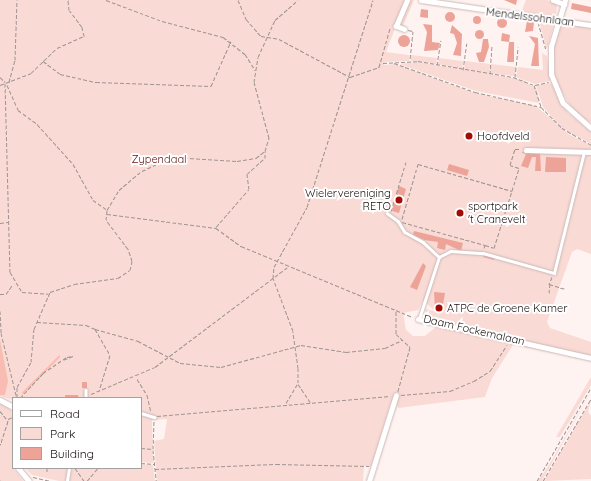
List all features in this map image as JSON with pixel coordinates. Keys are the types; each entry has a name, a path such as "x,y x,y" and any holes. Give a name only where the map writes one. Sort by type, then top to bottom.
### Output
{"street":[{"path":"404,29 396,26 407,0"},
{"name":"Mendelssohnlaan","path":"421,0 591,25"},
{"path":"553,0 564,2 550,54 553,81 570,111 591,128"},
{"path":"526,150 591,152"},
{"name":"Daam Fockemalaan","path":"418,320 591,358"},
{"path":"369,481 396,395"},
{"path":"0,400 12,406"},
{"path":"19,469 29,481"}],"lane":[{"path":"388,214 400,222 405,232 424,242 440,257 451,251 483,253 554,274 584,152"},
{"name":"Daam Fockemalaan","path":"418,320 440,257"},
{"path":"86,390 87,397"},
{"path":"142,413 153,416"},
{"path":"67,481 69,469"}],"path":[{"path":"9,82 15,60 17,0"},
{"path":"0,85 31,73 61,45 84,36 82,27 69,10 68,0"},
{"path":"106,0 231,42 255,70"},
{"path":"238,0 246,19 264,37 279,39 350,77"},
{"path":"216,228 249,189 247,174 265,158 265,151 269,138 257,98 255,70 264,37 280,14 298,0"},
{"path":"310,403 298,383 295,347 290,319 273,278 278,261 307,207 350,77 373,0"},
{"path":"537,17 546,50"},
{"path":"382,63 386,37 390,29 396,26"},
{"path":"404,29 413,31 410,61"},
{"path":"437,65 441,40"},
{"path":"43,61 60,74 96,82 211,86 231,42"},
{"path":"463,70 466,43"},
{"path":"490,74 492,45"},
{"path":"515,77 518,47"},
{"path":"350,77 382,63 410,61 515,77 534,85 553,81"},
{"path":"394,63 475,92 541,107"},
{"path":"0,77 6,83 18,110 41,129 73,164 93,200 107,210"},
{"path":"6,83 10,272 14,283 30,295 48,294 74,284 118,278 130,270 132,255 108,225 106,214 107,210 131,179 165,159 187,157 237,161 256,158 265,151"},
{"path":"534,85 541,107 562,128 591,145"},
{"path":"512,191 418,164 400,222 484,247 494,248 512,191 519,168 510,165 515,149 526,150"},
{"path":"388,214 406,162"},
{"path":"106,214 216,228 240,246 418,320"},
{"path":"0,222 8,222"},
{"path":"88,397 99,390 136,378 168,358 289,266"},
{"path":"549,293 549,284 551,279"},
{"path":"0,294 6,294 14,283"},
{"path":"549,284 565,289"},
{"path":"17,395 19,382 31,362 37,322 48,294"},
{"path":"0,310 1,333 17,395"},
{"path":"396,311 395,329 402,340 410,347 396,395"},
{"path":"37,322 86,325 138,341 168,358 221,367 295,347 346,352 385,348 402,340"},
{"path":"95,329 110,355 99,390"},
{"path":"153,416 270,408 286,403 310,403 450,391 490,371 510,339"},
{"path":"19,397 37,378 63,360"},
{"path":"136,378 147,395 153,416 153,449 156,481"},
{"path":"286,403 298,383"},
{"path":"537,481 591,388"},
{"path":"543,481 591,399"},
{"path":"0,411 7,419"},
{"path":"7,419 12,417"},
{"path":"0,445 7,419"},
{"path":"142,448 153,449"},
{"path":"142,463 154,464"},
{"path":"155,469 252,464 364,465"},
{"path":"47,469 48,473"},
{"path":"76,469 84,481"},
{"path":"87,481 97,469"},
{"path":"29,475 50,481"}],"green space":[{"name":"Zypendaal","path":"0,0 406,0 386,52 409,55 409,61 385,62 384,65 395,64 475,93 536,106 570,135 591,145 591,254 577,249 572,252 547,322 550,328 591,342 591,356 432,320 424,309 435,311 423,300 418,310 403,313 406,330 413,336 425,336 437,326 569,355 513,345 492,378 485,397 398,408 395,401 391,402 371,467 364,466 363,481 157,481 154,441 164,439 167,419 152,420 153,463 142,462 142,397 12,397 12,400 0,396"},
{"path":"409,0 414,0 403,26 399,24"},
{"path":"526,0 547,0 557,4 556,17 521,13"},
{"path":"539,20 554,24 547,48 546,48"},
{"path":"564,23 591,27 591,123 573,111 555,80 554,47 560,25"},
{"path":"542,53 547,56 550,81 535,84 516,77 518,67 543,70"},
{"path":"411,55 437,58 436,64 411,61"},
{"path":"439,58 463,61 462,70 438,64"},
{"path":"465,61 490,64 489,74 464,70"},
{"path":"418,62 523,80 537,89 539,103 476,91 399,64"},
{"path":"491,64 516,67 515,76 490,74"},
{"path":"551,83 568,113 591,131 591,144 562,128 543,107 536,85"},
{"path":"591,377 591,385 560,437 556,437"},
{"path":"591,392 542,481 538,481 549,465"},
{"path":"591,400 588,412 591,416 591,479 544,481"},
{"path":"0,402 12,411 12,469 14,469 23,481 0,481"},
{"path":"142,464 153,465 155,481 59,481 32,475 26,469 142,469"}],"shaded area":[{"path":"0,340 8,381 5,395 0,395"}],"building":[{"path":"504,0 517,0 516,5"},
{"path":"572,3 591,7 591,13 571,9"},
{"path":"421,9 428,10 428,18 420,17"},
{"path":"448,12 452,12 454,13 454,21 448,22 445,19 445,15"},
{"path":"475,16 479,16 481,20 479,24 475,24 473,22 473,18"},
{"path":"500,18 504,18 506,19 506,27 500,28 497,25 497,21"},
{"path":"527,21 534,22 533,31 525,32"},
{"path":"423,24 432,25 432,42 440,43 438,50 424,51 427,32"},
{"path":"452,25 462,34 461,56 453,55 457,43 454,34 450,33"},
{"path":"479,29 484,34 479,39 474,34"},
{"path":"502,33 510,35 509,42 501,41"},
{"path":"402,35 406,35 410,41 406,47 402,47 398,43 398,39"},
{"path":"529,36 538,38 539,66 531,66 535,44"},
{"path":"483,39 488,39 489,47 484,62 479,62 476,53 481,52"},
{"path":"509,42 514,42 514,62 507,62"},
{"path":"521,152 540,152 541,171 535,171 536,157 532,157 528,168 521,166 526,154"},
{"path":"546,157 566,158 566,172 545,172"},
{"path":"449,164 469,170 467,176 447,170"},
{"name":"Wielervereniging RETO","path":"399,186 406,189 399,213 392,211"},
{"path":"414,231 463,243 461,251 446,244 445,250 437,248 438,242 424,240 413,235"},
{"path":"484,255 495,257 494,260 483,257"},
{"path":"423,263 426,266 417,290 410,287"},
{"path":"434,292 445,293 442,310 435,309"},
{"path":"82,382 87,382 87,388 82,388"},
{"path":"65,395 78,395 79,397 65,397"}],"waterway":[{"path":"23,393 59,357"}],"place":[{"name":"Hoofdveld","path":"469,136"},
{"name":"Wielervereniging RETO","path":"399,200"},
{"name":"sportpark 't Cranevelt","path":"460,213"},
{"name":"ATPC de Groene Kamer","path":"439,308"}]}
